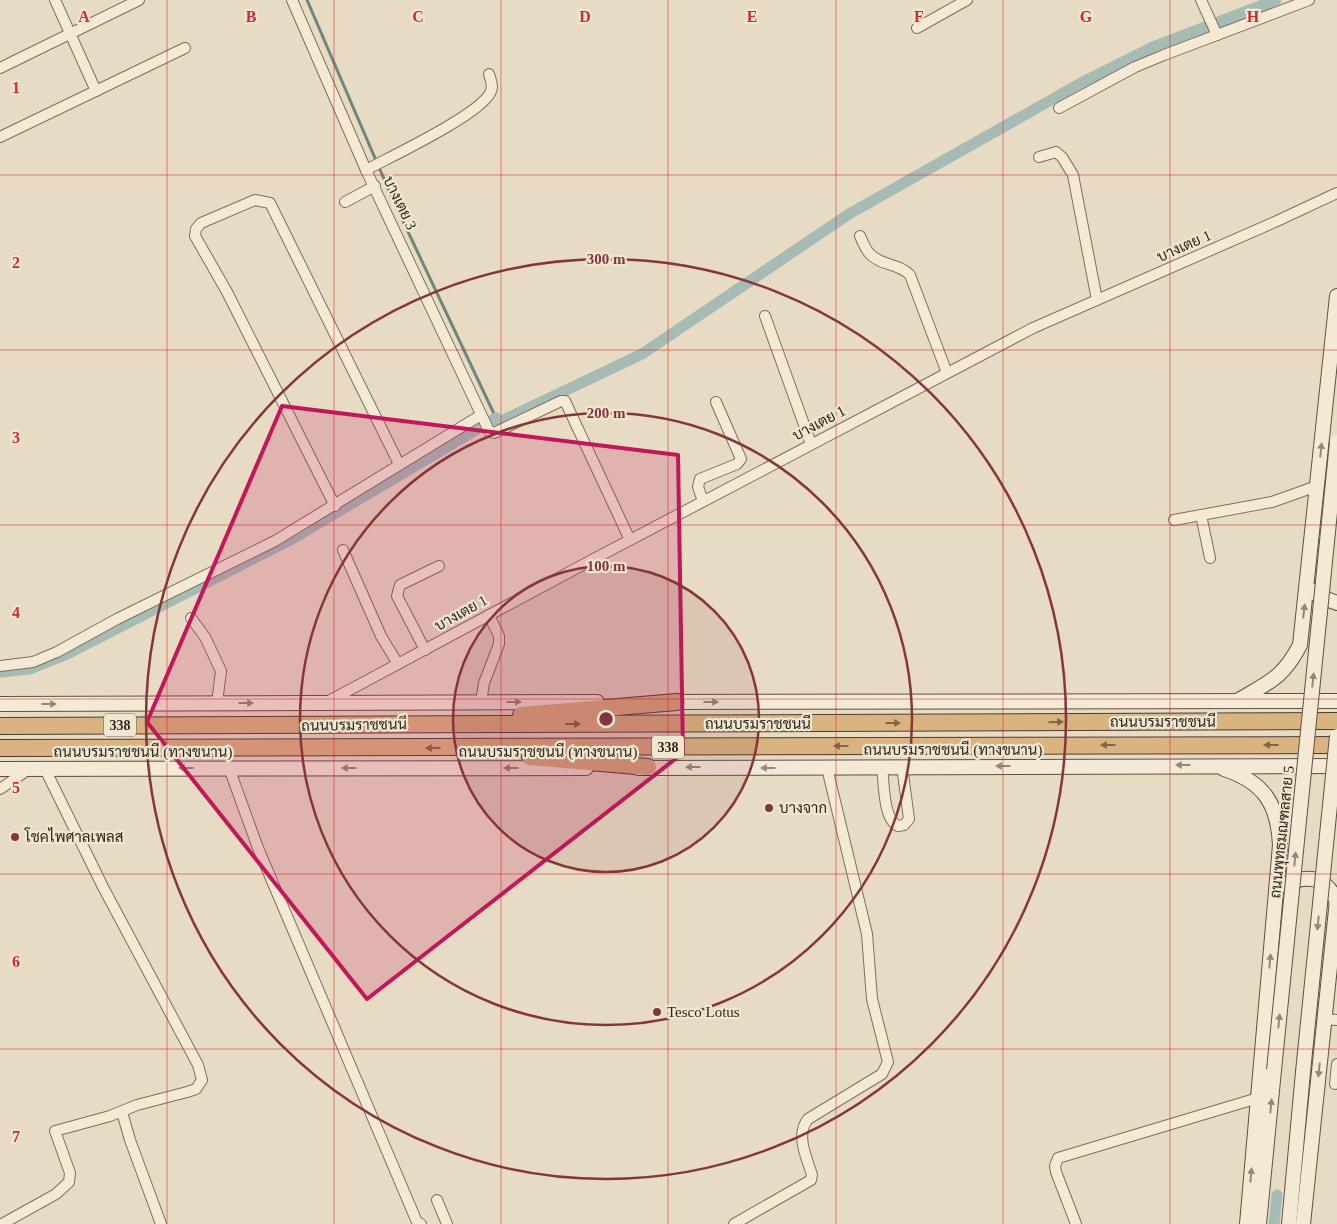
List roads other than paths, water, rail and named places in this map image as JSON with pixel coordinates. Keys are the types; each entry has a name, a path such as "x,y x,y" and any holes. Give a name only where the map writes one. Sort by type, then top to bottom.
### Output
{"highway":[{"path":"454,724 530,714 676,702"},
{"name":"ถนนบรมราชชนนี","path":"0,726 1337,721"},
{"name":"ถนนบรมราชชนนี","path":"0,748 1337,745"},
{"path":"471,748 534,757 648,767"}],"main road":[{"path":"1238,700 1277,678 1290,665 1300,645 1337,296"},
{"name":"ถนนพุทธมณฑลสาย 5","path":"1259,1224 1337,442"},
{"path":"1308,570 1318,596 1337,603"},
{"name":"338","path":"0,704 1337,701"},
{"path":"1288,1224 1337,736"},
{"path":"1210,765 1242,775 1254,782 1274,807 1279,827 1280,845 1277,888 1248,1224"},
{"name":"ถนนบรมราชชนนี (ทางขนาน)","path":"0,769 1337,766"},
{"path":"1277,888 1300,878 1310,878 1321,882 1334,894 1337,901 1331,1020 1303,1224"}],"street":[{"path":"55,0 96,91"},
{"path":"0,68 139,0"},
{"name":"บางเตย 3","path":"292,0 369,168 375,186 489,431 494,434 564,401 630,540"},
{"path":"916,28 967,0"},
{"path":"1201,0 1216,31"},
{"path":"1059,108 1135,67 1216,31 1288,3 1309,0"},
{"path":"0,137 185,48"},
{"path":"369,168 459,118 482,102 490,94 492,86 490,74"},
{"path":"1040,157 1056,152 1062,156 1073,174 1097,300"},
{"path":"345,202 375,186"},
{"name":"บางเตย 1","path":"326,703 703,501 1033,328 1277,221 1337,192"},
{"path":"335,506 227,292 195,236 196,229 201,223 255,200 270,203 399,464"},
{"path":"860,236 869,253 876,259 897,265 910,275 947,373"},
{"path":"765,316 811,444"},
{"path":"703,501 698,487 700,479 737,464 741,459 716,402"},
{"path":"0,666 33,662 57,652 117,619 275,541 335,506 399,464 481,417"},
{"path":"1174,520 1272,502 1317,486"},
{"path":"1201,516 1210,558"},
{"path":"342,550 381,636 398,664"},
{"path":"425,650 397,596 397,590 400,585 439,566"},
{"path":"482,702 484,683 499,644 499,636 489,615"},
{"path":"191,618 216,657 221,671 217,703"},
{"path":"882,766 890,821 898,826 904,825 909,820 902,766"},
{"path":"229,768 258,848 418,1223"},
{"path":"734,1224 811,1180 812,1176 802,1138 802,1127 808,1119 882,1074 888,1062 872,999 867,934 827,768"},
{"path":"0,789 29,769"},
{"path":"2,1224 56,1194 69,1182 70,1173 55,1131 122,1112 137,1105 196,1089 200,1085 202,1077 103,887 45,769"},
{"path":"1336,1084 1337,1064"},
{"path":"1076,1224 1056,1172 1055,1166 1058,1158 1258,1098"},
{"path":"122,1112 130,1140 161,1224"},
{"path":"437,1200 447,1224"}],"waterway":[{"path":"307,0 393,200 496,418"},
{"path":"0,672 30,669 65,655 292,539 496,418 499,422 642,354 849,214 1081,83 1153,47 1276,0"},
{"path":"1274,1224 1277,1195"}],"place":[{"name":"บางจาก","path":"769,808"},
{"name":"โชคไพศาลเพลส","path":"15,837"},
{"name":"Tesco Lotus","path":"657,1012"}]}
